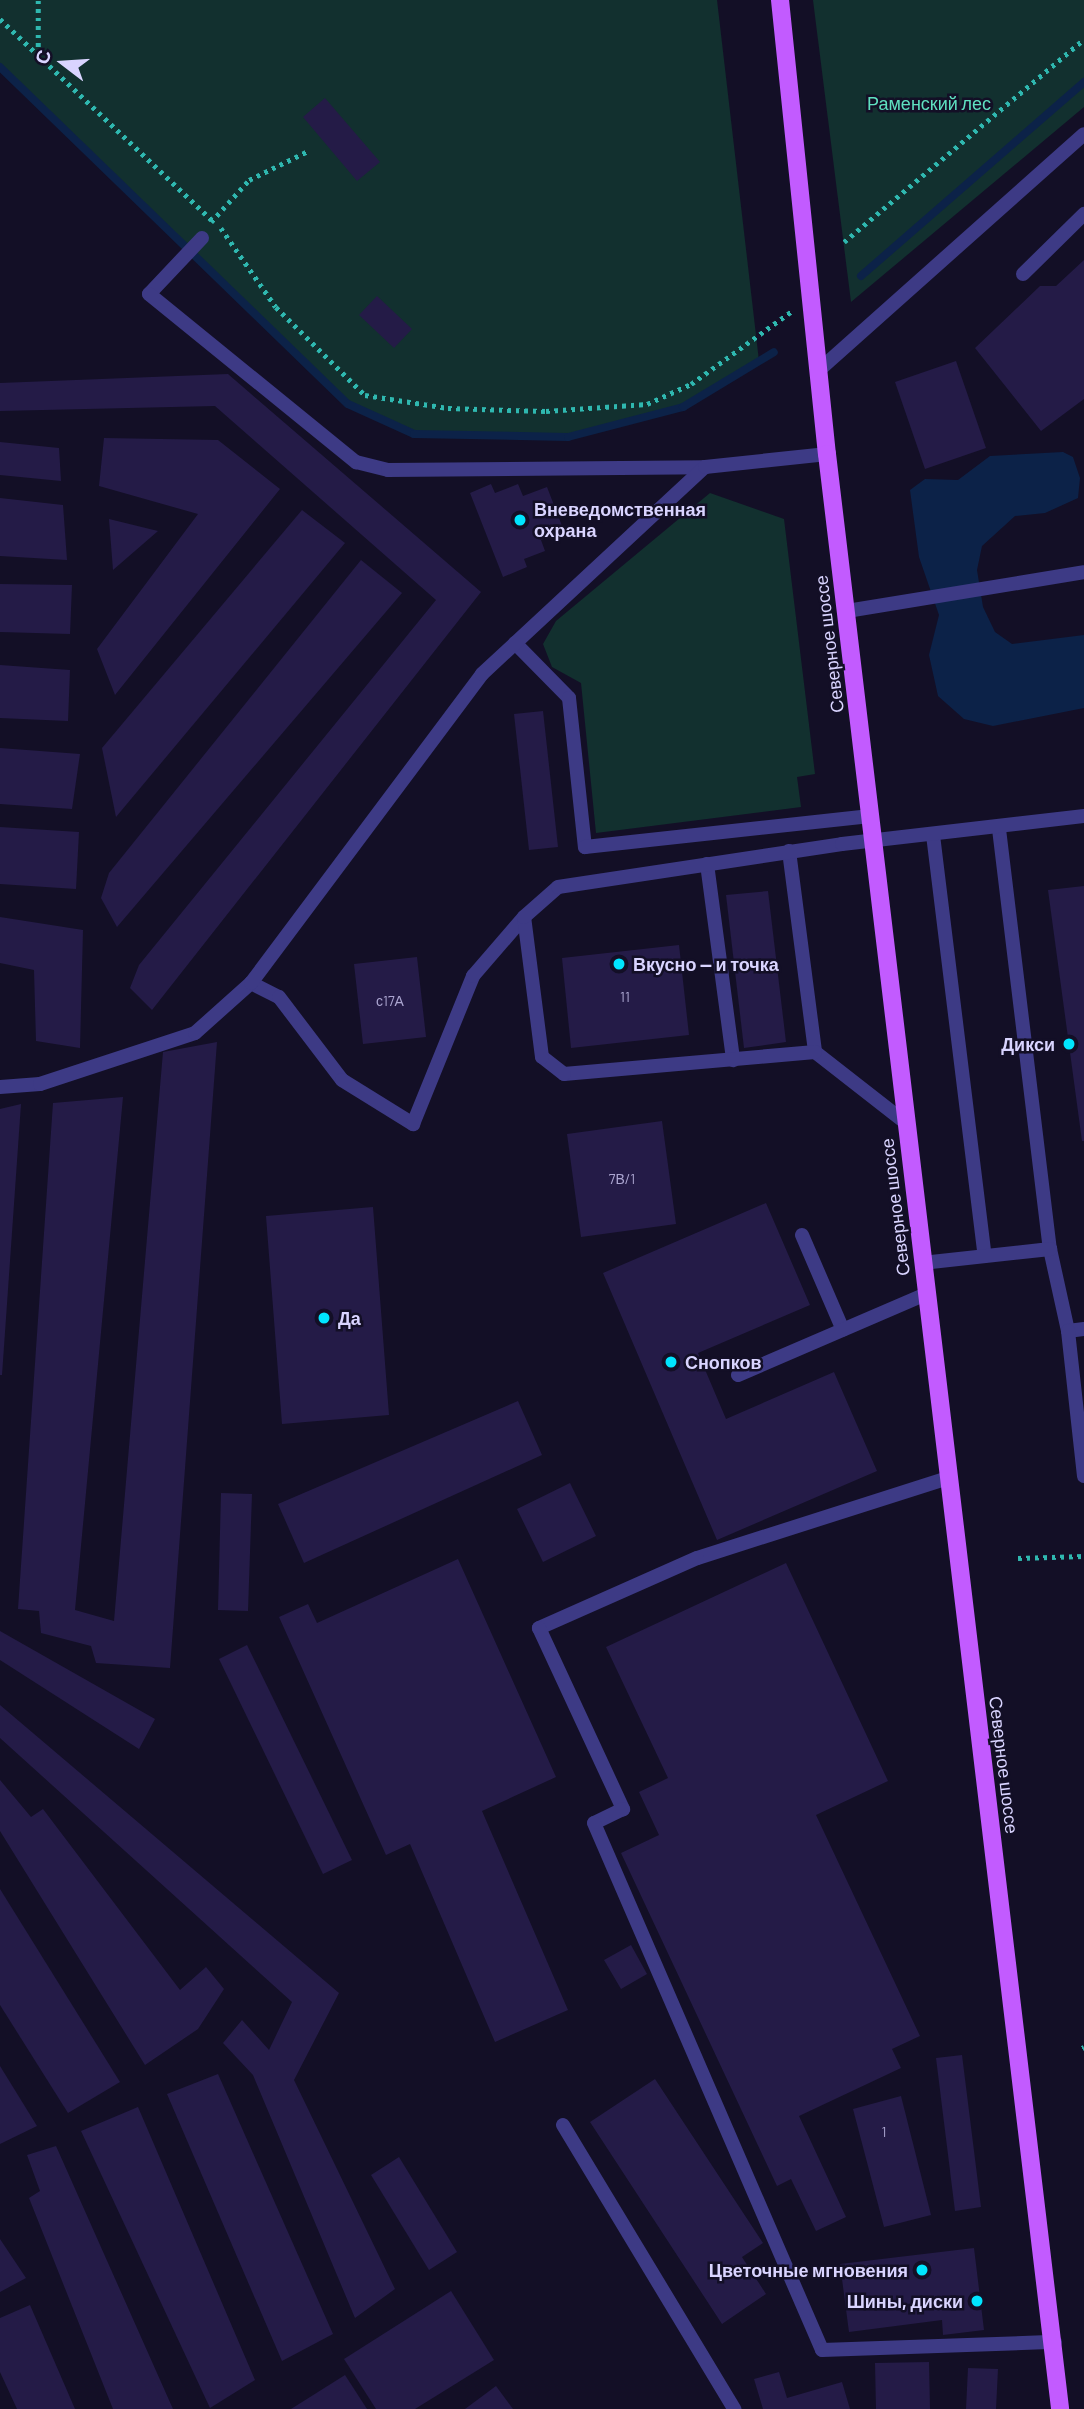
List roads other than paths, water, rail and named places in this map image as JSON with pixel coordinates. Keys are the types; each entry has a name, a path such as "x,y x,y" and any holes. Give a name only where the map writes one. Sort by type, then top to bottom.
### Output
{"main road":[{"name":"Северное шоссе","path":"780,0 827,454 922,1263 1055,2342 1060,2409"}],"lane":[{"path":"818,371 1084,134"},
{"path":"1023,274 1084,214"},
{"path":"202,238 149,294 356,462 388,470 705,467 827,454"},
{"path":"0,1087 40,1084 195,1033 251,983 482,674 705,467"},
{"path":"847,611 1084,572"},
{"path":"515,643 569,698 585,847 870,816"},
{"path":"251,983 278,997 342,1080 413,1124 473,976 524,917 558,887 873,839 999,829 1084,816"},
{"path":"999,829 1050,1249 1068,1331 1084,1476"},
{"path":"933,835 985,1256"},
{"path":"789,851 815,1052"},
{"path":"707,864 733,1060"},
{"path":"524,917 542,1057 564,1074 815,1052 906,1123"},
{"path":"802,1235 843,1330"},
{"path":"922,1263 1050,1249"},
{"path":"738,1375 926,1294"},
{"path":"1068,1331 1084,1329"},
{"path":"948,1478 697,1558 538,1628 623,1809 594,1823 822,2350 1055,2342"},
{"path":"563,2125 734,2409"}],"water":[{"path":"1063,452 1073,457 1080,478 1078,498 1045,513 1015,516 982,546 977,570 983,607 995,632 1012,644 1084,635 1084,708 993,726 964,719 938,696 929,655 939,615 919,557 910,490 925,479 958,480 990,456"}],"waterway":[{"path":"0,67 348,404 414,434 568,437 683,407 774,352"},
{"path":"861,276 1084,82"}],"place":[{"name":"Вневедомственная охрана","path":"520,520"},
{"name":"Вкусно — и точка","path":"619,964"},
{"name":"Дикси","path":"1069,1044"},
{"name":"Да","path":"324,1318"},
{"name":"Снопков","path":"671,1362"},
{"name":"Цветочные мгновения","path":"922,2270"},
{"name":"Шины, диски","path":"977,2301"}],"park label":[{"name":"Раменский лес","path":"929,103"}]}
